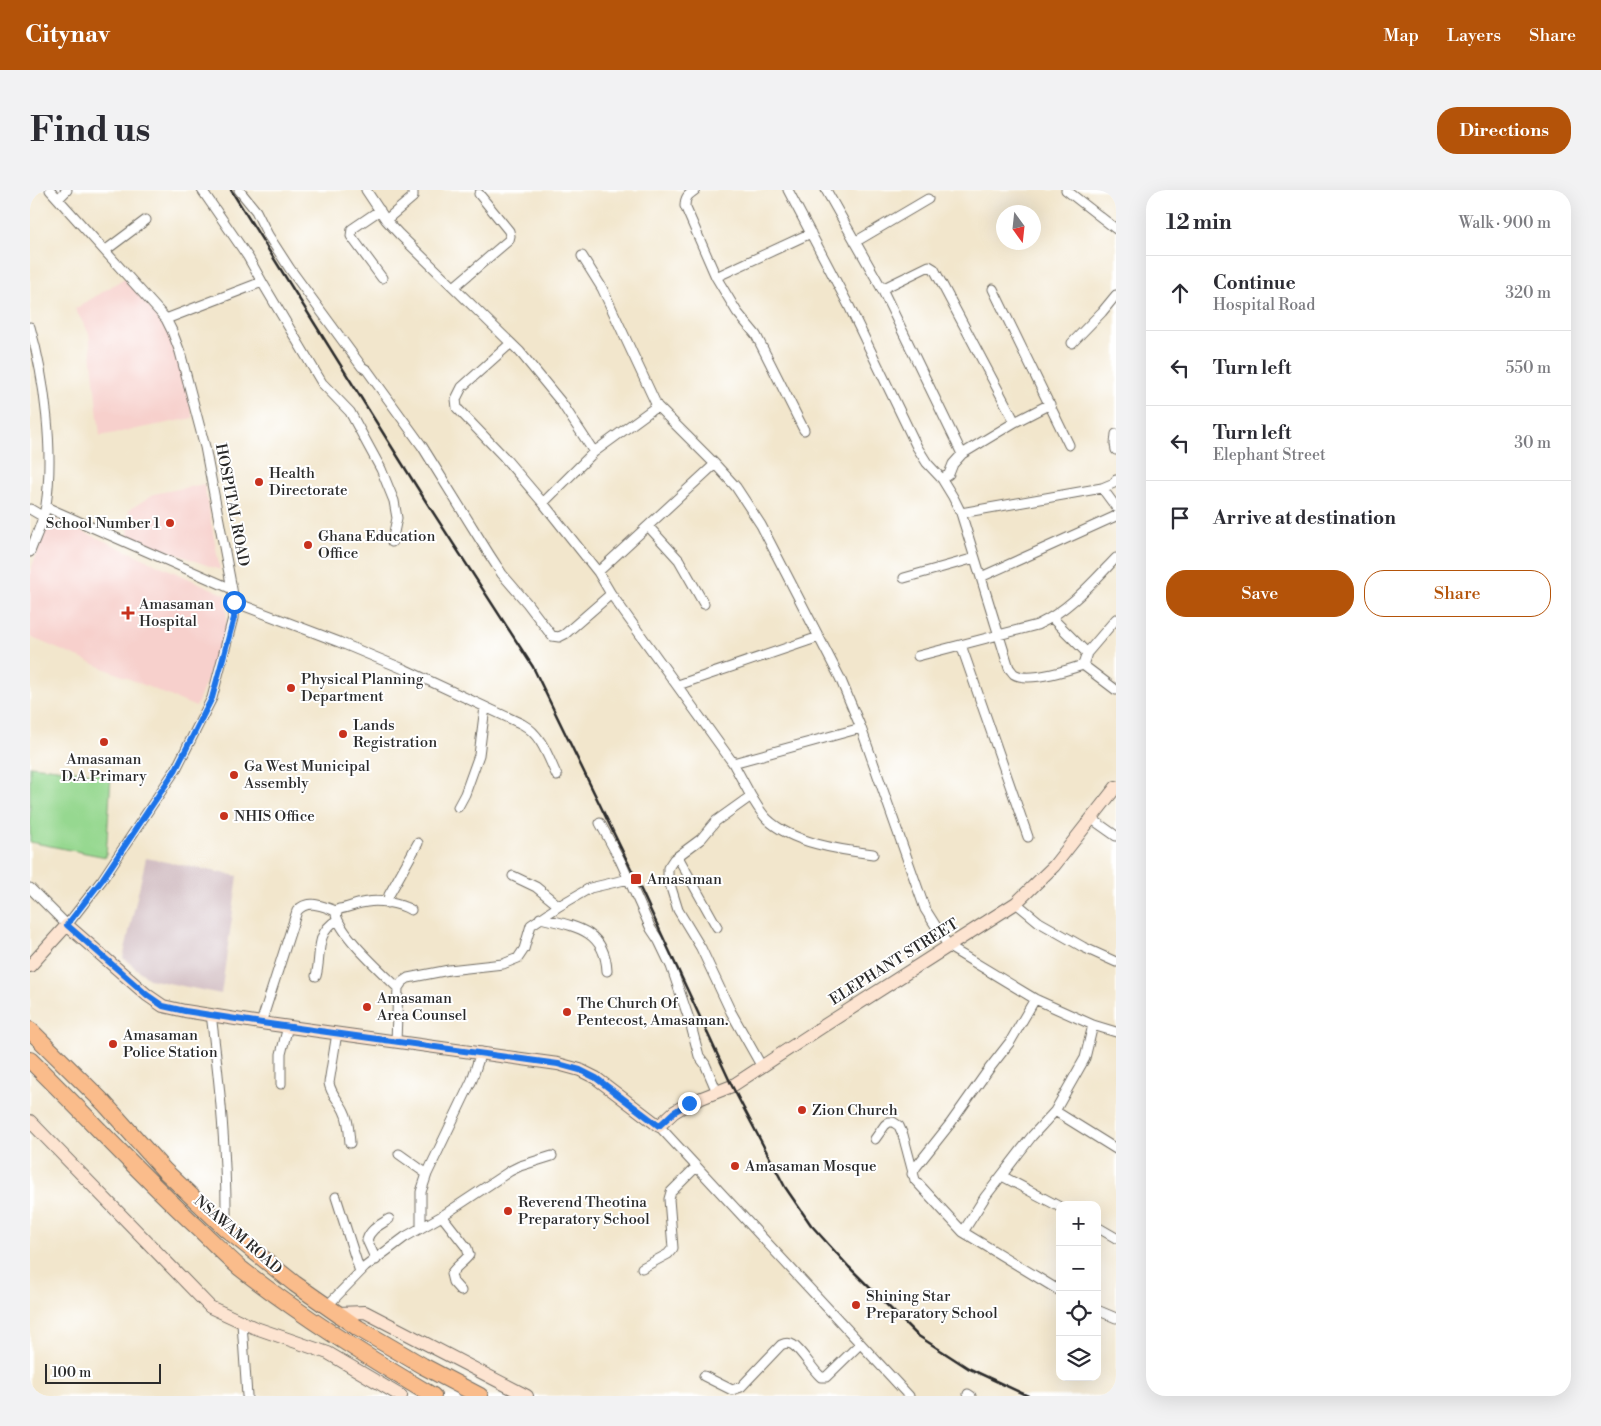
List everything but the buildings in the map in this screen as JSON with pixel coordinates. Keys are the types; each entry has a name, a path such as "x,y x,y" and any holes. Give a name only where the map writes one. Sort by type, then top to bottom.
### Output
{"highway":[{"name":"NSAWAM ROAD","path":"30,1030 104,1103 164,1170 226,1229 295,1284 358,1328 423,1366 480,1396"},
{"name":"NSAWAM ROAD","path":"30,1060 162,1194 239,1266 297,1311 357,1351 433,1396"}],"main road":[{"name":"ELEPHANT STREET","path":"659,1126 674,1112 696,1100 732,1086 828,1022 1016,903 1054,866 1116,787"},
{"name":"HOSPITAL ROAD","path":"30,966 67,925"},
{"path":"67,925 147,995 163,1006 262,1023 558,1064 580,1070 596,1078 659,1126"},
{"path":"30,1121 55,1149 210,1307 253,1328 328,1353 401,1396"},
{"path":"332,1310 365,1312 528,1396"}],"street":[{"name":"HOSPITAL ROAD","path":"50,190 106,250 166,319 180,352 207,457 234,602 234,618 212,698 176,769 102,880 67,925"},
{"path":"58,199 67,190"},
{"path":"202,190 248,258 322,383 350,412 381,469 394,501 398,518 392,542"},
{"path":"239,190 256,211 268,235 307,293 362,367 367,370 422,446 502,574 552,636 559,637 565,634 611,594"},
{"path":"366,190 386,220 399,234 511,343 561,402 594,452"},
{"path":"386,220 413,197 413,190"},
{"path":"695,190 687,196 685,206 716,277 738,312 756,335 804,430"},
{"path":"788,190 853,314 917,447 927,463 942,479 961,513 1009,668 1015,674 1022,676 1039,676 1082,665 1087,653 1116,619"},
{"path":"1066,190 1116,229"},
{"path":"828,191 882,289 962,454"},
{"path":"454,287 509,240 509,231 479,194"},
{"path":"855,242 928,199"},
{"path":"380,210 352,229 351,236 382,278"},
{"path":"106,250 146,220"},
{"path":"716,277 811,233"},
{"path":"582,256 602,288 657,406 736,487 762,525 840,678 861,728 925,909 949,947 1035,999 1093,1025 1116,1032"},
{"path":"882,289 922,268 929,266 934,269 1015,422"},
{"path":"166,319 262,282"},
{"path":"993,289 1069,445"},
{"path":"1072,343 1116,295"},
{"path":"30,328 38,358 48,432 46,507 30,552"},
{"path":"511,343 462,387 456,399 456,408 504,457 598,572 611,594 733,763 751,796 767,819 790,834 825,846 873,854"},
{"path":"942,479 949,474 953,464 962,454 1015,422 1050,404"},
{"path":"543,503 594,452 657,406"},
{"path":"1116,434 1114,444 1116,450"},
{"path":"598,572 715,464"},
{"path":"961,513 1102,488 1114,483 1116,480"},
{"path":"1102,488 1116,507"},
{"path":"46,507 232,589"},
{"path":"30,509 42,516"},
{"path":"981,577 1116,516"},
{"path":"648,526 679,560 704,604"},
{"path":"904,578 975,558"},
{"path":"918,656 1037,625 1052,618 1084,592 1116,558"},
{"path":"234,602 406,670 530,728 545,750 557,776"},
{"path":"1052,618 1087,653"},
{"path":"678,685 819,637"},
{"path":"961,645 1028,837"},
{"path":"1082,665 1116,690"},
{"path":"458,806 479,755 485,707"},
{"path":"733,763 861,728"},
{"path":"751,796 716,821 701,839 678,857 668,868 668,878 678,910 702,948 731,1012 762,1067"},
{"path":"1092,819 1116,836"},
{"path":"600,822 629,879 650,929 659,941 670,966 690,1022 699,1056 705,1064 718,1092"},
{"path":"387,903 389,895 418,843"},
{"path":"678,857 717,927"},
{"path":"513,876 536,887 559,906"},
{"path":"396,1042 398,988 402,982 408,978 449,970 503,964 518,958 524,949 531,925 540,918 590,888 629,879"},
{"path":"30,888 67,925"},
{"path":"316,976 319,965 320,942 324,932 337,916 339,909 366,902 387,903 411,910"},
{"path":"1016,903 1039,922 1083,947 1116,962"},
{"path":"262,1023 297,911 303,905 312,904 337,916 349,938 398,988"},
{"path":"540,918 578,927 592,935 602,947 606,958 607,971"},
{"path":"912,1174 1010,1042 1035,999"},
{"path":"211,1014 222,1103 226,1229"},
{"path":"963,1232 985,1197 1032,1136 1055,1111 1085,1058 1093,1025"},
{"path":"281,1084 281,1054 288,1026"},
{"path":"337,1033 329,1083 333,1096 345,1112 350,1143"},
{"path":"421,1227 421,1192 427,1174 472,1080 481,1052"},
{"path":"1055,1111 1116,1149"},
{"path":"875,1139 889,1122 893,1122 898,1126 903,1135 915,1180 963,1232 1056,1288"},
{"path":"659,1126 909,1396"},
{"path":"399,1154 427,1174"},
{"path":"332,1310 360,1272 405,1237 442,1216 520,1166 552,1156"},
{"path":"642,1268 668,1254 673,1248 669,1199 671,1192 696,1167"},
{"path":"1002,1176 1056,1205"},
{"path":"336,1197 360,1272"},
{"path":"442,1216 467,1248 470,1255 451,1274 461,1291"},
{"path":"376,1260 367,1240 371,1231 389,1219"},
{"path":"1101,1230 1116,1238"},
{"path":"1101,1312 1116,1318"},
{"path":"242,1322 247,1396"},
{"path":"704,1376 732,1390 737,1390 742,1387 781,1344 788,1343 793,1344 797,1348 818,1374 826,1377 860,1344"}],"shaded area":[{"path":"125,278 169,332 177,345 193,418 100,436 89,333 75,309"},
{"name":"School Number 1","path":"204,484 220,570 128,536 129,510 154,494"},
{"name":"Amasaman Hospital","path":"57,520 226,595 227,630 196,707 30,637 30,572 48,523"},
{"path":"146,858 238,876 221,994 149,979 123,958"}],"green space":[{"path":"30,766 111,775 106,857 30,842"}],"railway":[{"path":"231,190 425,500 533,667 636,879 732,1086 785,1187 811,1225 849,1267 917,1335 968,1368 1028,1396"}],"place":[{"name":"Health Directorate","path":"259,482"},
{"name":"School Number 1","path":"170,523"},
{"name":"Ghana Education Office","path":"308,545"},
{"name":"Amasaman Hospital","path":"128,613"},
{"name":"Physical Planning Department","path":"291,688"},
{"name":"Lands Registration","path":"343,734"},
{"name":"Amasaman D.A Primary","path":"104,742"},
{"name":"Ga West Municipal Assembly","path":"234,775"},
{"name":"NHIS Office","path":"224,816"},
{"name":"Amasaman","path":"636,879"},
{"name":"Amasaman Area Counsel","path":"367,1007"},
{"name":"The Church Of Pentecost, Amasaman.","path":"567,1012"},
{"name":"Amasaman Police Station","path":"113,1044"},
{"name":"Zion Church","path":"802,1110"},
{"name":"Amasaman Mosque","path":"735,1166"},
{"name":"Reverend Theotina Preparatory School","path":"508,1211"},
{"name":"Shining Star Preparatory School","path":"856,1305"}],"route":[{"path":"234,602 234,618 212,698 176,769 102,880 67,925 147,995 163,1006 262,1023 558,1064 580,1070 596,1078 659,1126 674,1112 689,1103"}]}
